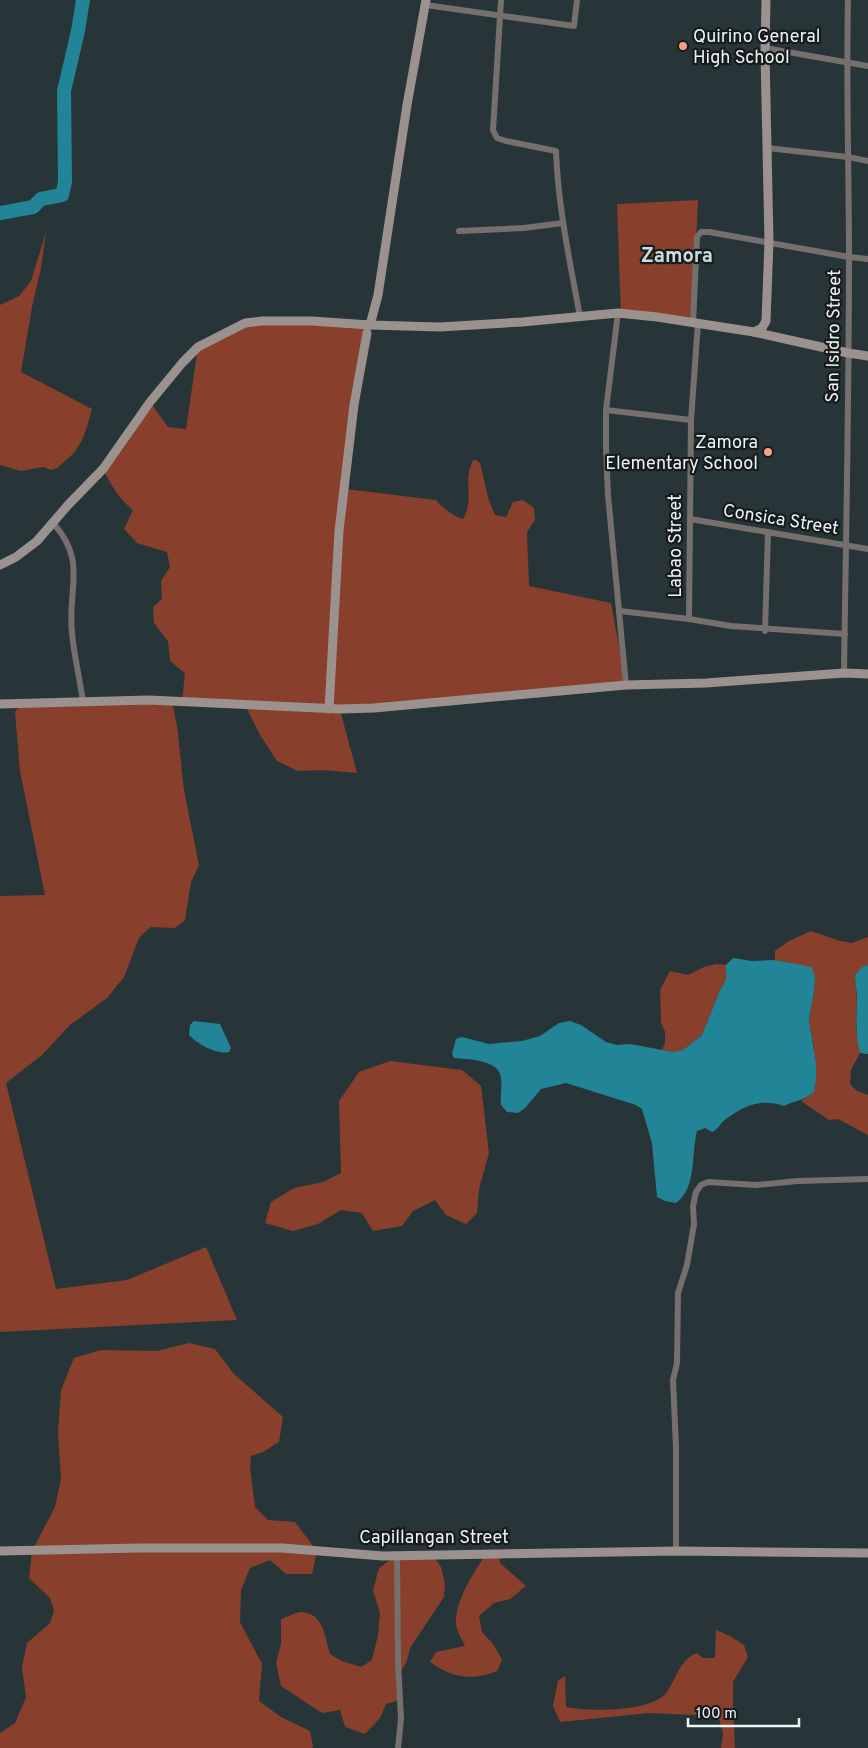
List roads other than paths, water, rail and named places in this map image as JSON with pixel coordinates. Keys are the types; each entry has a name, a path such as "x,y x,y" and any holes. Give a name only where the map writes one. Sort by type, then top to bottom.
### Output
{"street":[{"path":"501,0 493,130 497,138 556,151 557,179 563,223 580,317"},
{"path":"330,709 339,531 354,405 368,329 378,295 407,105 426,2 574,26 577,0"},
{"path":"754,332 762,328 766,321 769,242 765,48 766,0"},
{"name":"San Isidro Street","path":"844,673 849,257 846,63 848,0"},
{"path":"765,48 868,66"},
{"path":"767,148 868,161"},
{"path":"459,231 524,228 563,223"},
{"name":"Labao Street","path":"690,619 690,420 696,323 697,237 699,234 708,232 769,242"},
{"path":"769,242 849,257 868,258"},
{"path":"618,313 606,410 608,495 626,685"},
{"path":"0,565 16,557 37,541 103,469 150,402 198,347 245,323 312,321 368,329 440,326 618,313 754,332 868,356"},
{"path":"606,410 690,420"},
{"name":"Consica Street","path":"690,519 868,549"},
{"path":"53,523 65,536 74,568 70,615 83,702"},
{"path":"765,630 768,532"},
{"path":"620,611 765,630 845,634"},
{"path":"0,704 172,701 330,709 374,708 626,685 706,683 844,673 868,674"},
{"path":"676,1551 676,1456 673,1380 678,1363 677,1306 680,1282 687,1265 694,1224 693,1206 698,1188 708,1182 756,1185 798,1181 868,1179"},
{"name":"Capillangan Street","path":"0,1551 273,1548 383,1556 676,1551 868,1553"},
{"path":"397,1555 398,1661 401,1719 398,1748"}],"water":[{"path":"733,958 752,961 775,960 812,967 815,977 809,1020 816,1064 814,1092 803,1099 784,1106 768,1103 754,1104 733,1114 712,1132 705,1128 697,1131 690,1180 683,1197 676,1203 657,1197 652,1143 642,1109 636,1105 566,1083 541,1089 525,1108 518,1113 507,1112 501,1105 501,1081 497,1069 480,1061 454,1058 452,1054 456,1039 462,1037 489,1044 522,1041 540,1036 559,1023 570,1021 581,1025 606,1042 617,1045 630,1044 673,1052 683,1050 702,1035 726,980 726,965"},
{"path":"868,965 868,1054 860,1053 858,1042 855,975 862,967"},
{"path":"194,1021 220,1024 231,1048 229,1052 213,1050 202,1045 189,1035 190,1025"}],"waterway":[{"path":"0,213 33,207 41,199 62,195 65,182 64,91 83,0"}],"place":[{"name":"Quirino General High School","path":"683,46"},
{"name":"Zamora Elementary School","path":"768,452"}],"district":[{"name":"Zamora","path":"677,255"}]}
